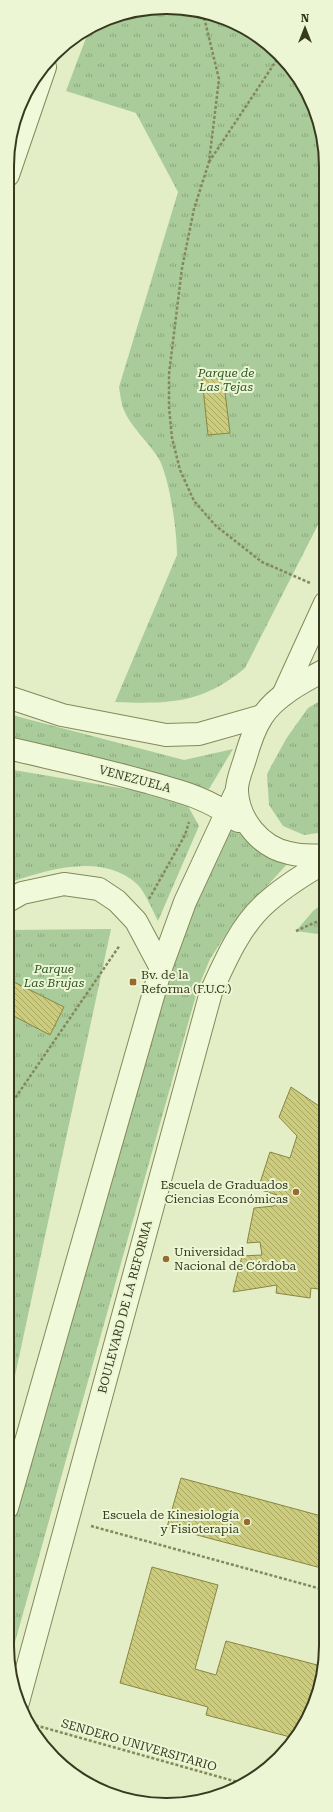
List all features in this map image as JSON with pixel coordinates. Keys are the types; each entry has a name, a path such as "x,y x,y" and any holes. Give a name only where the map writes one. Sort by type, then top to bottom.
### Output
{"street":[{"path":"14,158 40,82"},
{"path":"283,695 319,616"},
{"path":"14,1483 161,968 184,902 237,790 248,748 262,716 283,695 319,674"},
{"path":"14,699 62,715 166,735 199,734 262,716"},
{"name":"VENEZUELA","path":"14,749 109,771 195,796 227,812 254,832"},
{"path":"237,790 240,811 254,832 268,845 287,853 309,856 319,855"},
{"name":"BOULEVARD DE LA REFORMA","path":"21,1691 211,992 226,959 242,932 266,902 287,886 319,866"},
{"path":"14,896 64,884 99,889 117,901 136,921 161,968"}],"path":[{"path":"204,19 219,79 209,162 194,209 182,268 169,374 169,407 172,438 180,470 194,501 216,526 262,562 311,584"},
{"path":"209,162 276,61"},
{"path":"14,1101 136,921 185,835 195,796"},
{"path":"296,931 319,921"},
{"path":"68,1519 319,1588"},
{"name":"SENDERO UNIVERSITARIO","path":"37,1726 235,1781"}],"green space":[{"name":"Parque de Las Tejas","path":"176,14 206,19 243,34 267,52 281,66 299,90 311,117 318,147 319,523 245,668 214,689 199,695 169,702 115,702 177,555 176,533 164,470 156,454 126,415 122,405 119,387 178,192 136,113 66,91 87,37 90,34 117,22 147,15"},
{"path":"319,702 319,833 304,835 283,826 269,805 267,774 286,739 308,708"},
{"path":"14,716 184,760 233,749 209,789 14,740"},
{"path":"14,770 167,796 188,806 199,826 158,921 140,887 123,874 91,866 57,869 14,881"},
{"path":"228,823 250,841 289,862 234,922 210,959 198,988 14,1646 14,1514 159,997"},
{"path":"319,906 319,934 296,931 313,911"},
{"name":"Parque Las Brujas","path":"111,929 14,1380 14,930"}],"building":[{"path":"223,376 230,433 208,435 202,378"},
{"path":"14,982 64,1007 50,1035 14,1016"},
{"name":"Escuela de Graduados Ciencias Económicas","path":"291,1087 319,1106 319,1289 311,1288 310,1298 276,1293 277,1285 233,1292 242,1256 262,1255 260,1242 247,1243 254,1208 274,1206 277,1195 258,1189 270,1152 290,1158 297,1136 279,1117"},
{"name":"Escuela de Kinesiología y Fisioterapia","path":"181,1478 319,1515 319,1567 167,1527"},
{"path":"152,1567 218,1585 195,1669 216,1675 226,1641 318,1665 311,1695 299,1722 288,1736 206,1715 208,1707 120,1683"}],"place":[{"name":"Bv. de la Reforma (F.U.C.)","path":"133,982"},
{"name":"Escuela de Graduados Ciencias Económicas","path":"296,1192"},
{"name":"Universidad Nacional de Córdoba","path":"166,1259"},
{"name":"Escuela de Kinesiología y Fisioterapia","path":"247,1522"}]}
